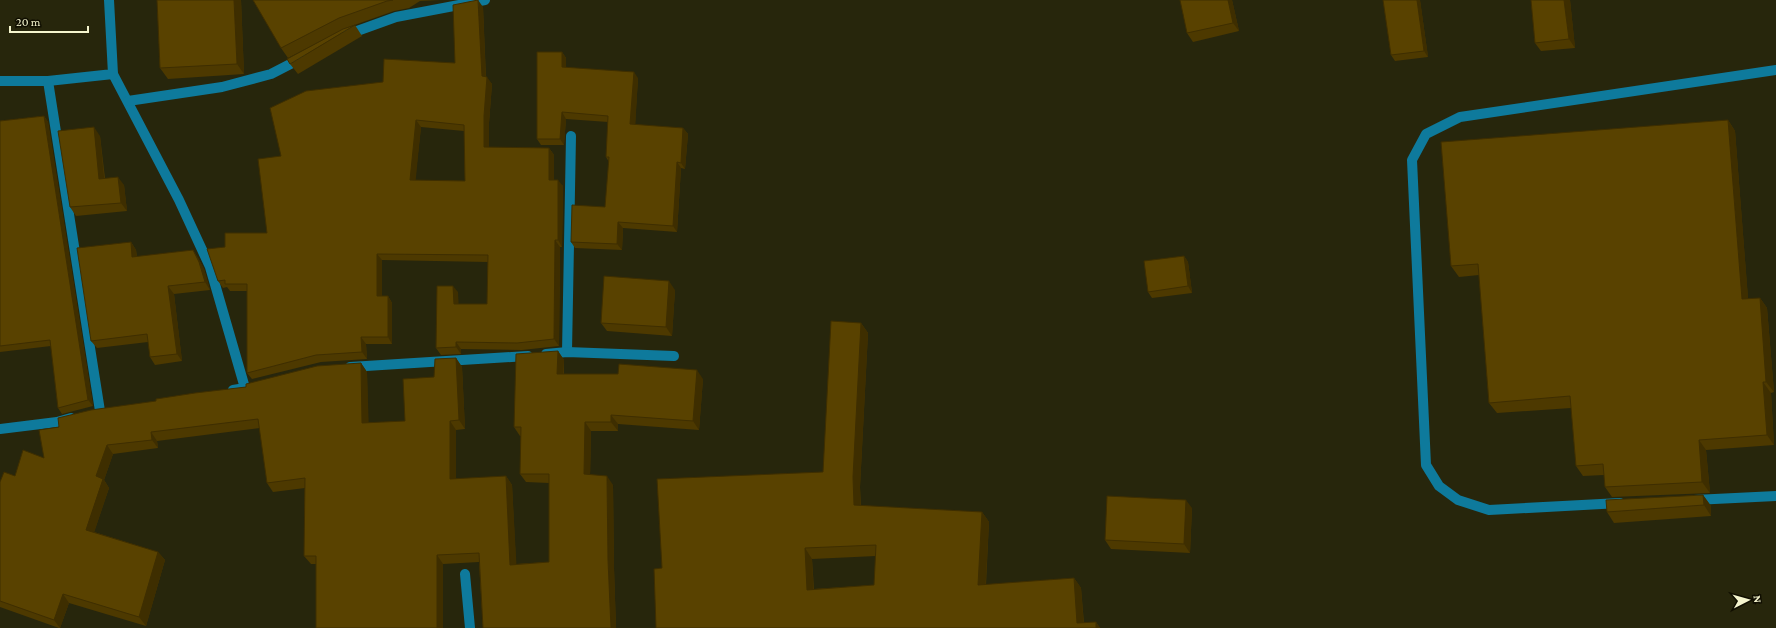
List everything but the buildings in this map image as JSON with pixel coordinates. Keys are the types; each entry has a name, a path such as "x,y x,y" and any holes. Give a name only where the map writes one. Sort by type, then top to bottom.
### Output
{"street":[{"path":"109,0 113,74 210,267 249,387 222,391"},
{"path":"334,42 348,34 396,17 485,0"},
{"path":"128,102 222,87 271,74 313,52"},
{"path":"1632,503 1489,510 1458,500 1439,486 1426,465 1412,160 1426,134 1460,116 1776,70"},
{"path":"0,81 48,82 113,74"},
{"path":"48,82 100,411"},
{"path":"567,352 571,136"},
{"path":"338,367 505,358 567,352 674,356"},
{"path":"0,429 57,422 78,417"},
{"path":"1680,501 1776,496"},
{"path":"465,574 470,628"}]}
